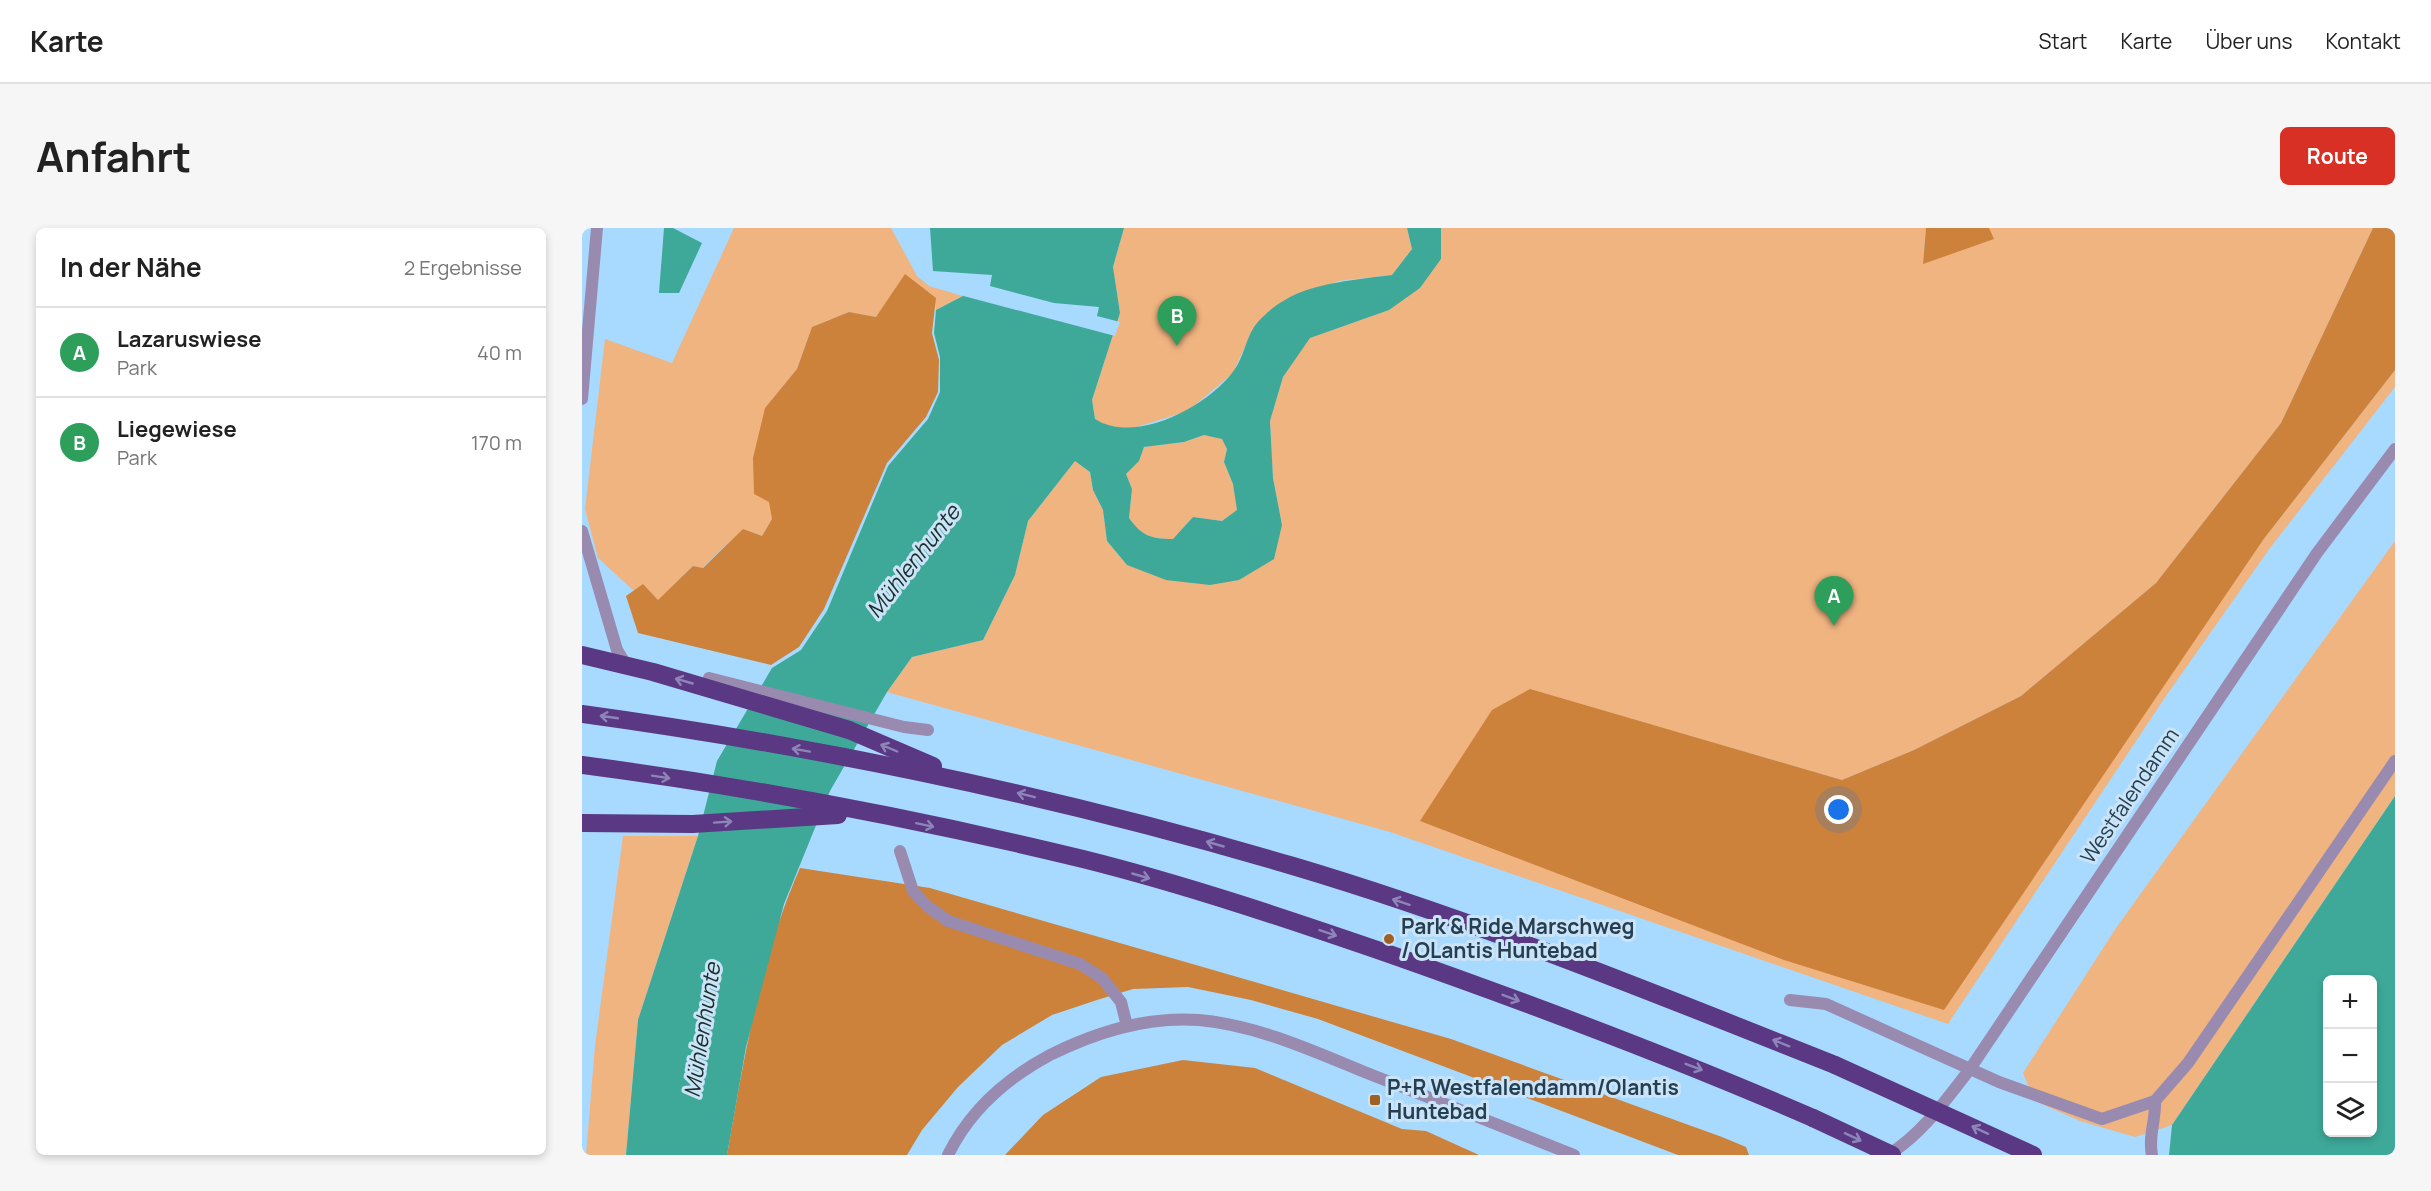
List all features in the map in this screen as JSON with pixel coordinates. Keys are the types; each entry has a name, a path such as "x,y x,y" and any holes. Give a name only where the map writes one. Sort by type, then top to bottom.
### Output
{"highway":[{"path":"582,655 653,672 849,730 962,779"},
{"path":"582,714 699,730 962,779 1101,813 1295,867 1483,929 1601,972 1835,1065 2033,1155"},
{"path":"582,765 868,813 1085,860 1287,919 1483,987 1710,1074 1892,1155"},
{"path":"582,823 693,824 868,813"}],"street":[{"path":"582,399 597,228"},
{"name":"Westfalendamm","path":"1887,1155 1906,1144 1934,1115 1970,1069 2317,553 2395,449"},
{"path":"582,531 617,650 625,663"},
{"path":"709,678 904,727 928,730"},
{"path":"1790,999 1826,1004 1970,1069 2102,1119 2155,1101 2188,1063 2395,761"},
{"path":"900,851 913,891 927,906 948,921 1080,964 1101,978 1121,1002 1127,1026"},
{"path":"948,1155 958,1135 989,1097 1026,1068 1095,1034 1162,1021 1198,1020 1243,1027 1314,1052 1574,1155"},
{"path":"2152,1155 2149,1139 2156,1118 2155,1101"}],"shaded area":[{"path":"734,228 891,228 917,276 929,286 963,296 936,310 935,298 876,317 849,312 812,327 797,369 765,408 772,519 762,536 743,529 702,568 693,566 658,600 643,585 634,591 598,558 585,509 605,339 672,363"},
{"path":"1124,228 1407,228 1412,249 1392,275 1338,281 1254,327 1233,373 1188,411 1130,429 1106,426 1095,419 1092,400 1120,313 1113,267"},
{"path":"1441,228 1926,228 1923,263 1993,239 1989,228 2373,228 2281,423 2156,583 2021,696 1914,750 1842,780 1530,690 1784,960 2263,540 2395,370 2395,387 2270,548 2166,696 1948,1024 1390,832 887,692 912,657 983,640 1015,575 1028,521 1075,461 1090,472 1093,490 1103,510 1107,541 1127,565 1282,525 1273,478 1270,421 1283,377 1309,338 1389,310 1441,259"},
{"path":"1926,228 1989,228 1994,239 1923,264"},
{"path":"2373,228 2395,228 2395,370 2263,540 1944,1010 1784,960 1420,821 1492,710 1530,689 1842,780 1914,750 2021,696 2156,583 2281,423"},
{"path":"905,274 936,298 932,333 939,360 938,392 926,417 887,463 824,609 799,647 771,665 638,633 626,596 643,584 658,600 693,566 703,568 743,529 762,536 772,519 769,502 754,494 753,458 765,408 797,369 812,327 849,312 876,317"},
{"path":"1204,435 1223,439 1227,449 1224,462 1233,484 1238,510 1222,521 1193,517 1173,539 1153,537 1142,533 1129,518 1132,489 1126,474 1139,461 1144,447 1184,442"},
{"path":"2395,541 2395,796 2172,1125 2135,1137 2080,1121 2035,1101 2023,1073 2116,928"},
{"path":"623,836 698,836 638,1020 626,1155 586,1155 595,1046"},
{"path":"800,868 930,888 1451,1039 1722,1137 1746,1147 1749,1155 1678,1155 1318,1019 1251,1000 1188,987 1133,989 1052,1015 1002,1045 958,1087 922,1130 907,1155 727,1155 747,1045 764,973 786,902"},
{"path":"1183,1060 1255,1068 1402,1129 1426,1131 1479,1155 1005,1155 1043,1115 1101,1077"}],"water":[{"path":"664,228 673,228 702,243 679,293 659,293"},
{"name":"Mühlenhunte","path":"930,228 1124,228 1113,267 1120,313 1092,400 1095,419 1111,426 1130,428 1149,425 1169,418 1188,409 1220,386 1236,368 1254,327 1281,302 1308,289 1351,280 1392,275 1412,249 1407,228 1441,228 1441,259 1420,288 1389,310 1310,338 1283,377 1270,421 1273,478 1282,525 1274,559 1239,580 1210,585 1166,580 1127,565 1107,541 1103,510 1093,490 1090,472 1075,461 1028,521 1015,575 983,640 912,657 887,692 830,791 784,904 746,1047 727,1155 626,1155 638,1020 698,836 717,761 772,668 801,650 827,611 888,466 928,419 940,392 940,357 934,333 936,310 963,296 933,271","holes":["1204,435 1222,439 1227,449 1224,462 1233,484 1237,510 1222,521 1193,517 1173,539 1153,537 1138,529 1129,518 1132,489 1126,474 1139,461 1144,447 1184,442"]},
{"path":"2395,796 2395,1155 2169,1155 2172,1125"}],"pier":[{"path":"933,271 992,275 990,286 1054,303 1099,307 1097,316 1120,322 1115,336 956,294 932,274"}],"place":[{"name":"Liegewiese","path":"1177,346"},
{"name":"Lazaruswiese","path":"1834,626"},
{"name":"Park & Ride Marschweg / OLantis Huntebad","path":"1389,939"},
{"name":"P+R Westfalendamm/Olantis Huntebad","path":"1375,1100"}]}
